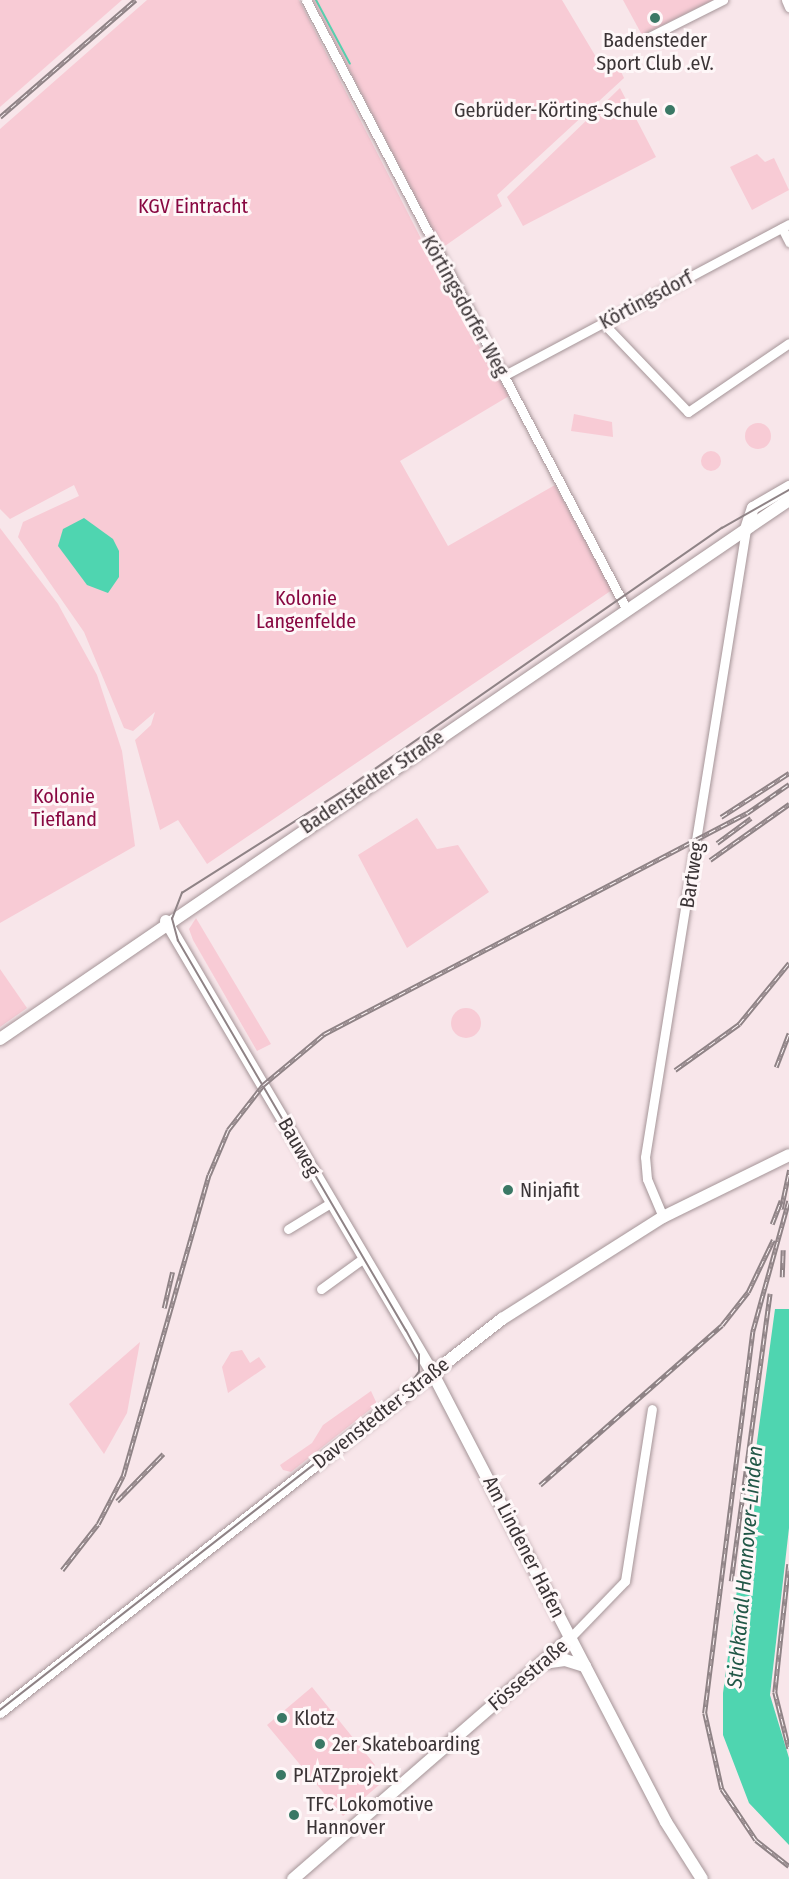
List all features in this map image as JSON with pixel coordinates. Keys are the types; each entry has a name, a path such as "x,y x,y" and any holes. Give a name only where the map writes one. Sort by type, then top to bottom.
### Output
{"street":[{"name":"Körtingsdorfer Weg","path":"306,0 627,610"},
{"path":"649,37 723,0"},
{"path":"786,0 789,7"},
{"name":"Körtingsdorf","path":"503,376 785,226"},
{"path":"785,226 789,242"},
{"path":"603,323 688,412 789,343"},
{"name":"Badenstedter Straße","path":"746,530 753,508 789,487"},
{"name":"Badenstedter Straße","path":"0,1039 166,921 789,500"},
{"name":"Bartweg","path":"663,1217 647,1179 645,1157 746,530"},
{"name":"Bauweg","path":"166,921 432,1372"},
{"name":"Davenstedter Straße","path":"0,1713 432,1372 554,1283 663,1217 789,1155"},
{"path":"288,1229 332,1202"},
{"path":"321,1289 365,1257"},
{"name":"Am Lindener Hafen","path":"432,1372 570,1638 702,1879"},
{"name":"Fössestraße","path":"293,1879 570,1638 625,1581 652,1408"},
{"path":"542,1663 565,1660 585,1666"}],"green space":[{"path":"0,0 122,0 0,107"},
{"path":"147,0 299,0 458,311 509,396 400,461 448,546 555,485 612,590 207,864 178,820 160,830 135,740 151,725 155,712 133,731 124,728 84,632 18,537 23,522 79,496 74,485 10,519 0,509 0,129"},
{"path":"313,0 562,0 599,62 615,59 624,78 497,195 502,206 442,248"},
{"name":"Badensteder Sport Club .eV.","path":"623,0 713,0 642,35"},
{"path":"620,88 656,157 523,226 507,197"},
{"path":"757,154 765,162 774,158 789,190 752,210 730,167"},
{"path":"574,414 612,422 613,437 571,431"},
{"path":"758,423 767,427 771,436 767,445 758,449 749,445 745,436 749,427"},
{"path":"707,451 715,451 721,457 721,465 715,471 707,471 701,465 701,457"},
{"name":"Kolonie Tiefland","path":"0,528 58,604 97,675 122,751 135,846 0,923"},
{"path":"417,818 437,849 458,845 489,892 407,948 358,855"},
{"path":"196,918 271,1044 257,1051 193,940 189,929"},
{"path":"0,969 27,1008 0,1027"},
{"path":"466,1008 477,1012 481,1023 477,1034 466,1038 455,1034 451,1023 455,1012"},
{"path":"140,1342 127,1413 104,1454 69,1404"},
{"path":"242,1350 250,1363 259,1357 266,1367 228,1393 222,1367 231,1352"},
{"path":"371,1391 377,1404 291,1472 283,1470 280,1465 312,1443 323,1425"},
{"name":"2er Skateboarding","path":"312,1687 375,1765 369,1771 379,1785 343,1816 267,1725"}],"water":[{"path":"84,518 113,539 119,551 119,577 108,593 87,585 58,546 63,529"},
{"name":"Stichkanal Hannover-Linden","path":"775,1309 789,1309 789,1528 770,1695 789,1758 789,1845 749,1803 723,1735 723,1693"}],"waterway":[{"path":"316,0 350,64"}],"tram line":[{"path":"0,1710 404,1394 419,1372 419,1355 406,1331 178,941 172,919 182,893 349,787 722,528 789,490"}],"railway":[{"path":"0,117 135,0"},
{"path":"721,817 789,773"},
{"path":"62,1570 98,1524 123,1476 209,1175 228,1130 263,1085 324,1034 747,813 789,784"},
{"path":"710,860 789,804"},
{"path":"717,843 751,818"},
{"path":"675,1070 739,1024 789,963"},
{"path":"776,1067 789,1033"},
{"path":"781,1209 789,1170"},
{"path":"772,1224 781,1201"},
{"path":"789,1201 753,1332 705,1713 722,1789 756,1840 789,1866"},
{"path":"540,1485 722,1325 748,1292 773,1240"},
{"path":"782,1277 783,1250"},
{"path":"164,1308 172,1272"},
{"path":"731,1581 770,1294"},
{"path":"117,1501 163,1454"},
{"path":"789,1564 775,1692 789,1748"}],"place":[{"name":"Badensteder Sport Club .eV.","path":"655,18"},
{"name":"Gebrüder-Körting-Schule","path":"670,110"},
{"name":"Ninjafit","path":"508,1190"},
{"name":"Klotz","path":"282,1718"},
{"name":"2er Skateboarding","path":"320,1744"},
{"name":"PLATZprojekt","path":"281,1775"},
{"name":"TFC Lokomotive Hannover","path":"294,1815"}],"park label":[{"name":"KGV Eintracht","path":"193,206"},
{"name":"Kolonie Langenfelde","path":"306,610"}]}
